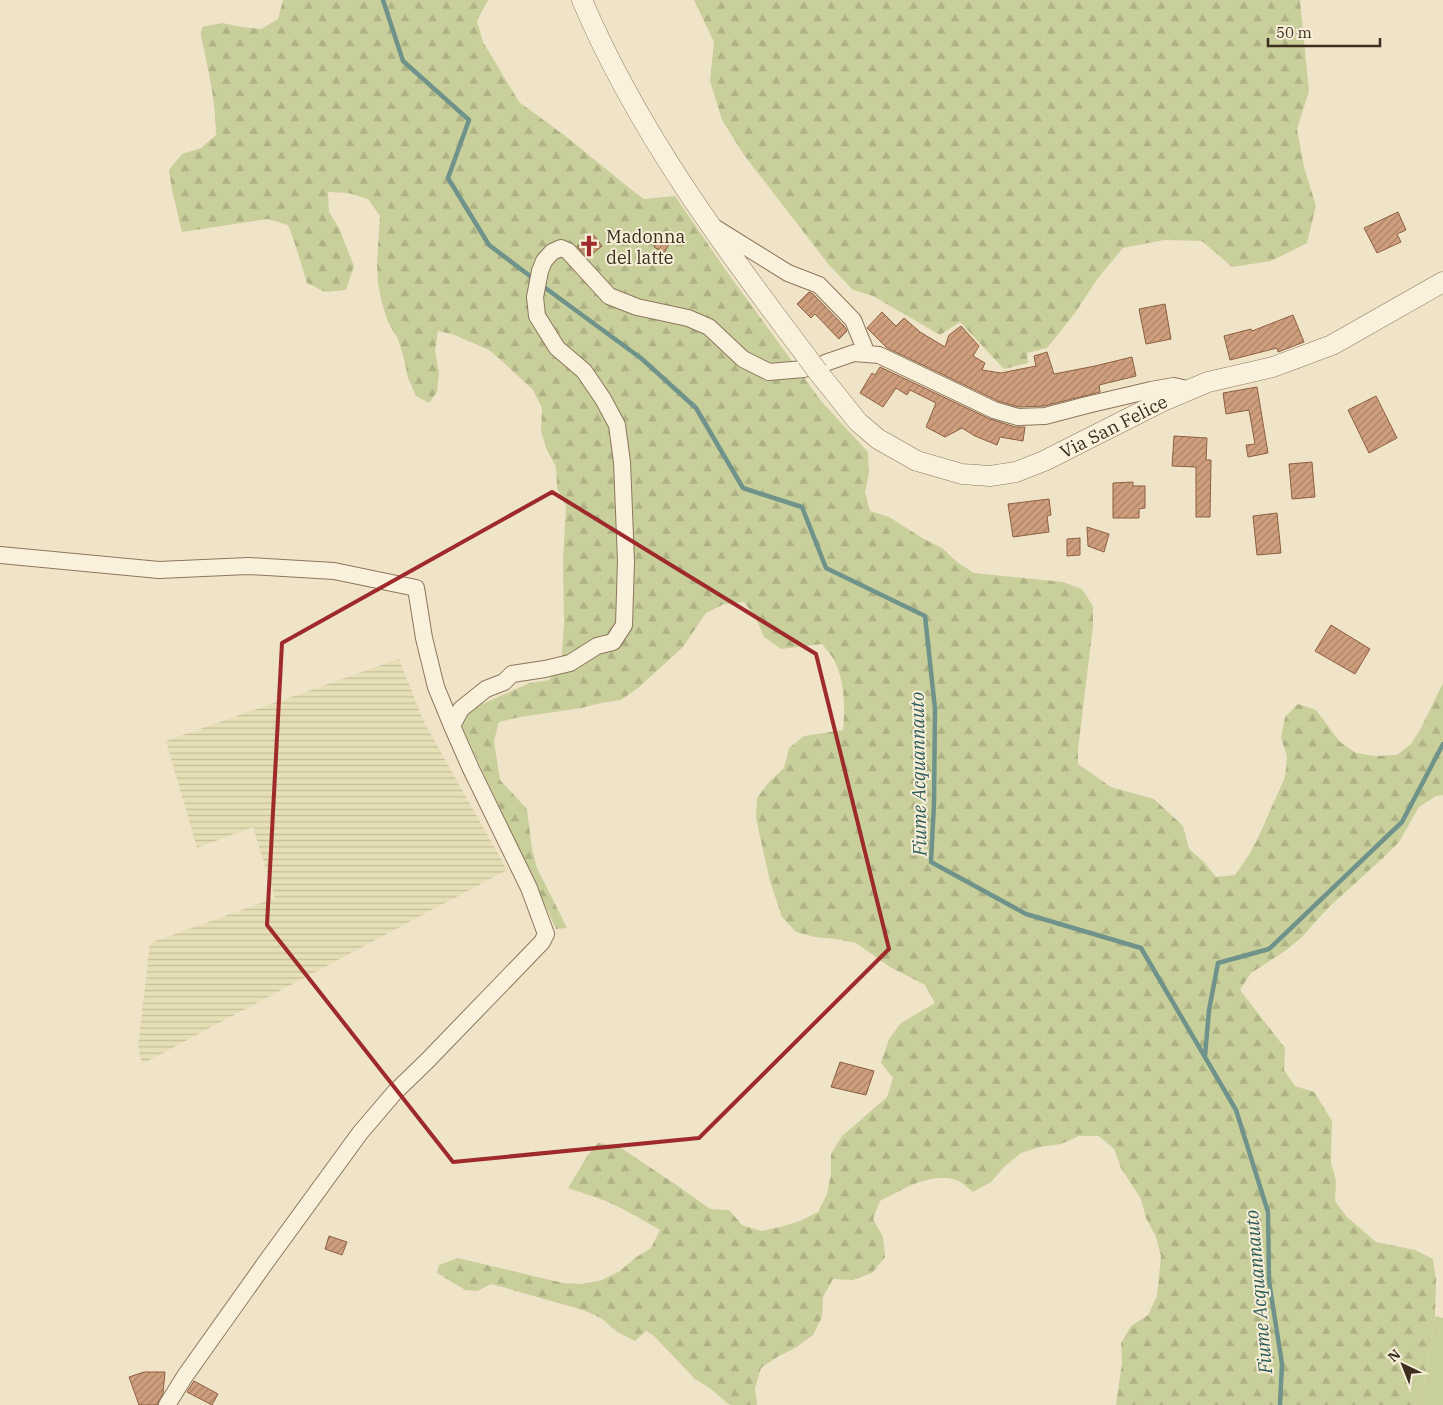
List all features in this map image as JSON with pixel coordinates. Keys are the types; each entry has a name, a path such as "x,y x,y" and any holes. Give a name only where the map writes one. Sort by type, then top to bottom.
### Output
{"street":[{"name":"Via San Felice","path":"582,0 595,30 637,112 690,196 762,299 858,422 878,439 917,461 962,474 990,476 1016,472 1044,461 1163,401 1208,382 1272,367 1332,345 1443,282"},
{"path":"710,225 788,273 818,285 853,320 867,354"},
{"path":"452,726 461,709 486,689 504,682 512,674 570,663 598,646 613,642 624,625 626,561 622,462 617,426 603,399 584,371 558,348 537,316 534,297 540,271 544,261 552,252 561,248 568,251 609,296 637,307 688,318 709,327 743,359 769,372 813,365 854,354 879,355 994,410 1018,417 1046,416 1087,404 1174,386 1191,390"},
{"path":"0,555 159,570 248,566 334,571 416,588 424,638 436,687 471,770 529,888 546,934 542,942 395,1092 360,1133 185,1376 167,1405"}],"highlighted area":[{"path":"552,492 816,654 889,949 699,1138 453,1162 267,925 282,643"}],"shaded area":[{"path":"399,659 424,722 507,870 142,1064 138,1046 150,943 275,898 253,827 197,848 166,741"}],"green space":[{"path":"283,0 488,0 477,21 483,42 519,102 568,138 644,199 675,196 725,269 821,401 868,452 869,472 865,492 870,511 889,517 942,548 957,562 974,573 1063,582 1082,589 1093,606 1093,626 1078,749 1078,764 1111,787 1154,799 1183,826 1189,849 1204,862 1216,877 1235,875 1257,840 1285,777 1287,757 1281,738 1285,717 1298,704 1316,710 1340,742 1356,753 1375,756 1397,755 1411,744 1443,683 1443,795 1436,796 1419,807 1399,842 1328,908 1301,938 1251,973 1240,990 1285,1048 1284,1070 1295,1086 1314,1092 1332,1121 1331,1162 1336,1181 1335,1201 1347,1217 1376,1242 1415,1250 1433,1259 1436,1279 1435,1316 1424,1383 1415,1405 1116,1405 1122,1363 1121,1343 1131,1326 1148,1315 1157,1296 1161,1256 1156,1237 1146,1218 1141,1199 1121,1168 1114,1149 1099,1136 1079,1136 1061,1144 1040,1147 1021,1153 1004,1167 991,1182 973,1192 956,1180 937,1178 907,1187 880,1201 873,1219 883,1237 885,1257 872,1273 853,1280 833,1279 823,1297 822,1317 813,1335 761,1368 755,1388 757,1405 731,1405 727,1403 711,1389 695,1379 653,1335 646,1331 635,1341 617,1332 601,1318 583,1310 491,1284 477,1291 465,1290 437,1273 439,1265 458,1258 563,1283 583,1284 602,1280 620,1271 635,1258 651,1248 660,1230 606,1201 568,1188 588,1155 598,1143 618,1146 710,1209 729,1210 742,1225 761,1231 800,1221 818,1212 827,1194 831,1174 831,1154 842,1136 887,1097 893,1078 881,1063 889,1039 901,1023 935,1003 925,985 890,967 856,943 796,932 782,917 770,881 760,837 756,817 757,798 769,782 784,768 789,748 804,736 843,730 843,695 838,668 822,644 781,649 764,637 756,618 744,602 724,604 706,613 683,647 638,688 621,700 499,722 494,741 500,780 527,809 532,849 537,868 567,928 556,929 462,727 471,709 530,683 549,680 561,664 564,624 563,561 566,506 557,488 556,467 547,450 541,431 542,408 533,390 489,350 452,334 438,331 435,351 439,372 437,392 429,403 416,396 408,378 398,339 388,322 382,303 377,263 380,216 368,199 348,193 328,192 329,212 339,228 354,266 346,290 325,292 307,283 288,225 268,219 182,232 169,170 182,154 201,148 216,135 213,97 201,36 202,27 222,23 261,29 278,19"},
{"path":"694,0 1300,0 1309,91 1297,129 1304,167 1316,206 1307,243 1271,261 1232,267 1202,241 1164,240 1123,248 1098,278 1075,313 1047,348 1027,353 1028,363 1004,369 960,322 940,335 873,296 853,290 829,265 744,155 722,120 710,81 714,42"},
{"path":"1435,1316 1443,1318 1443,1405 1415,1405 1424,1383"}],"building":[{"path":"1398,212 1406,230 1397,234 1401,242 1377,253 1364,228"},
{"path":"662,233 672,239 664,253 654,247"},
{"name":"Madonna del latte","path":"593,234 602,246 587,258 577,246"},
{"path":"809,292 844,326 847,331 839,339 815,314 811,318 797,304"},
{"path":"1165,304 1171,339 1146,344 1139,309"},
{"path":"882,312 896,326 904,318 920,332 945,347 949,335 961,326 979,346 973,356 985,363 982,370 1001,373 1036,366 1034,356 1047,352 1054,374 1132,357 1136,376 1099,385 1100,392 1044,406 1019,407 998,401 887,348 867,328"},
{"path":"1293,315 1304,342 1278,352 1277,348 1230,360 1224,336 1251,329 1252,331"},
{"path":"880,367 990,419 1015,427 1025,427 1023,441 1000,437 997,445 975,436 962,428 945,437 926,427 936,403 910,390 907,395 896,388 883,407 860,393 872,373 875,375"},
{"path":"1257,387 1268,453 1248,457 1246,445 1255,444 1249,410 1226,414 1223,393"},
{"path":"1376,396 1397,438 1369,453 1348,410"},
{"path":"1174,436 1207,438 1206,460 1211,460 1210,517 1196,517 1196,467 1172,466"},
{"path":"1312,462 1315,497 1292,499 1289,464"},
{"path":"1133,482 1133,486 1145,486 1145,508 1139,509 1139,518 1113,518 1113,483"},
{"path":"1049,499 1051,515 1047,516 1049,532 1013,537 1008,504"},
{"path":"1277,513 1281,553 1257,555 1253,516"},
{"path":"1087,527 1109,534 1104,552 1088,546"},
{"path":"1080,538 1080,555 1067,556 1067,539"},
{"path":"1331,625 1370,649 1355,674 1315,651"},
{"path":"840,1062 874,1071 866,1095 831,1087"},
{"path":"329,1236 347,1242 342,1255 325,1249"},
{"path":"144,1372 165,1372 163,1393 157,1405 139,1405 129,1377"},
{"path":"194,1381 218,1394 212,1405 187,1392"}],"waterway":[{"name":"Fiume Acquannauto","path":"383,0 403,61 469,120 448,178 489,245 530,276"},
{"name":"Fiume Acquannauto","path":"544,287 642,359 696,408 743,488 802,507 826,568 925,616 935,709 931,862 1026,914 1141,948 1236,1110 1268,1212 1269,1281 1282,1364 1280,1405"},
{"path":"1205,1056 1209,1010 1218,963 1269,949 1402,822 1443,744"}],"place":[{"name":"Madonna del latte","path":"589,246"}]}
